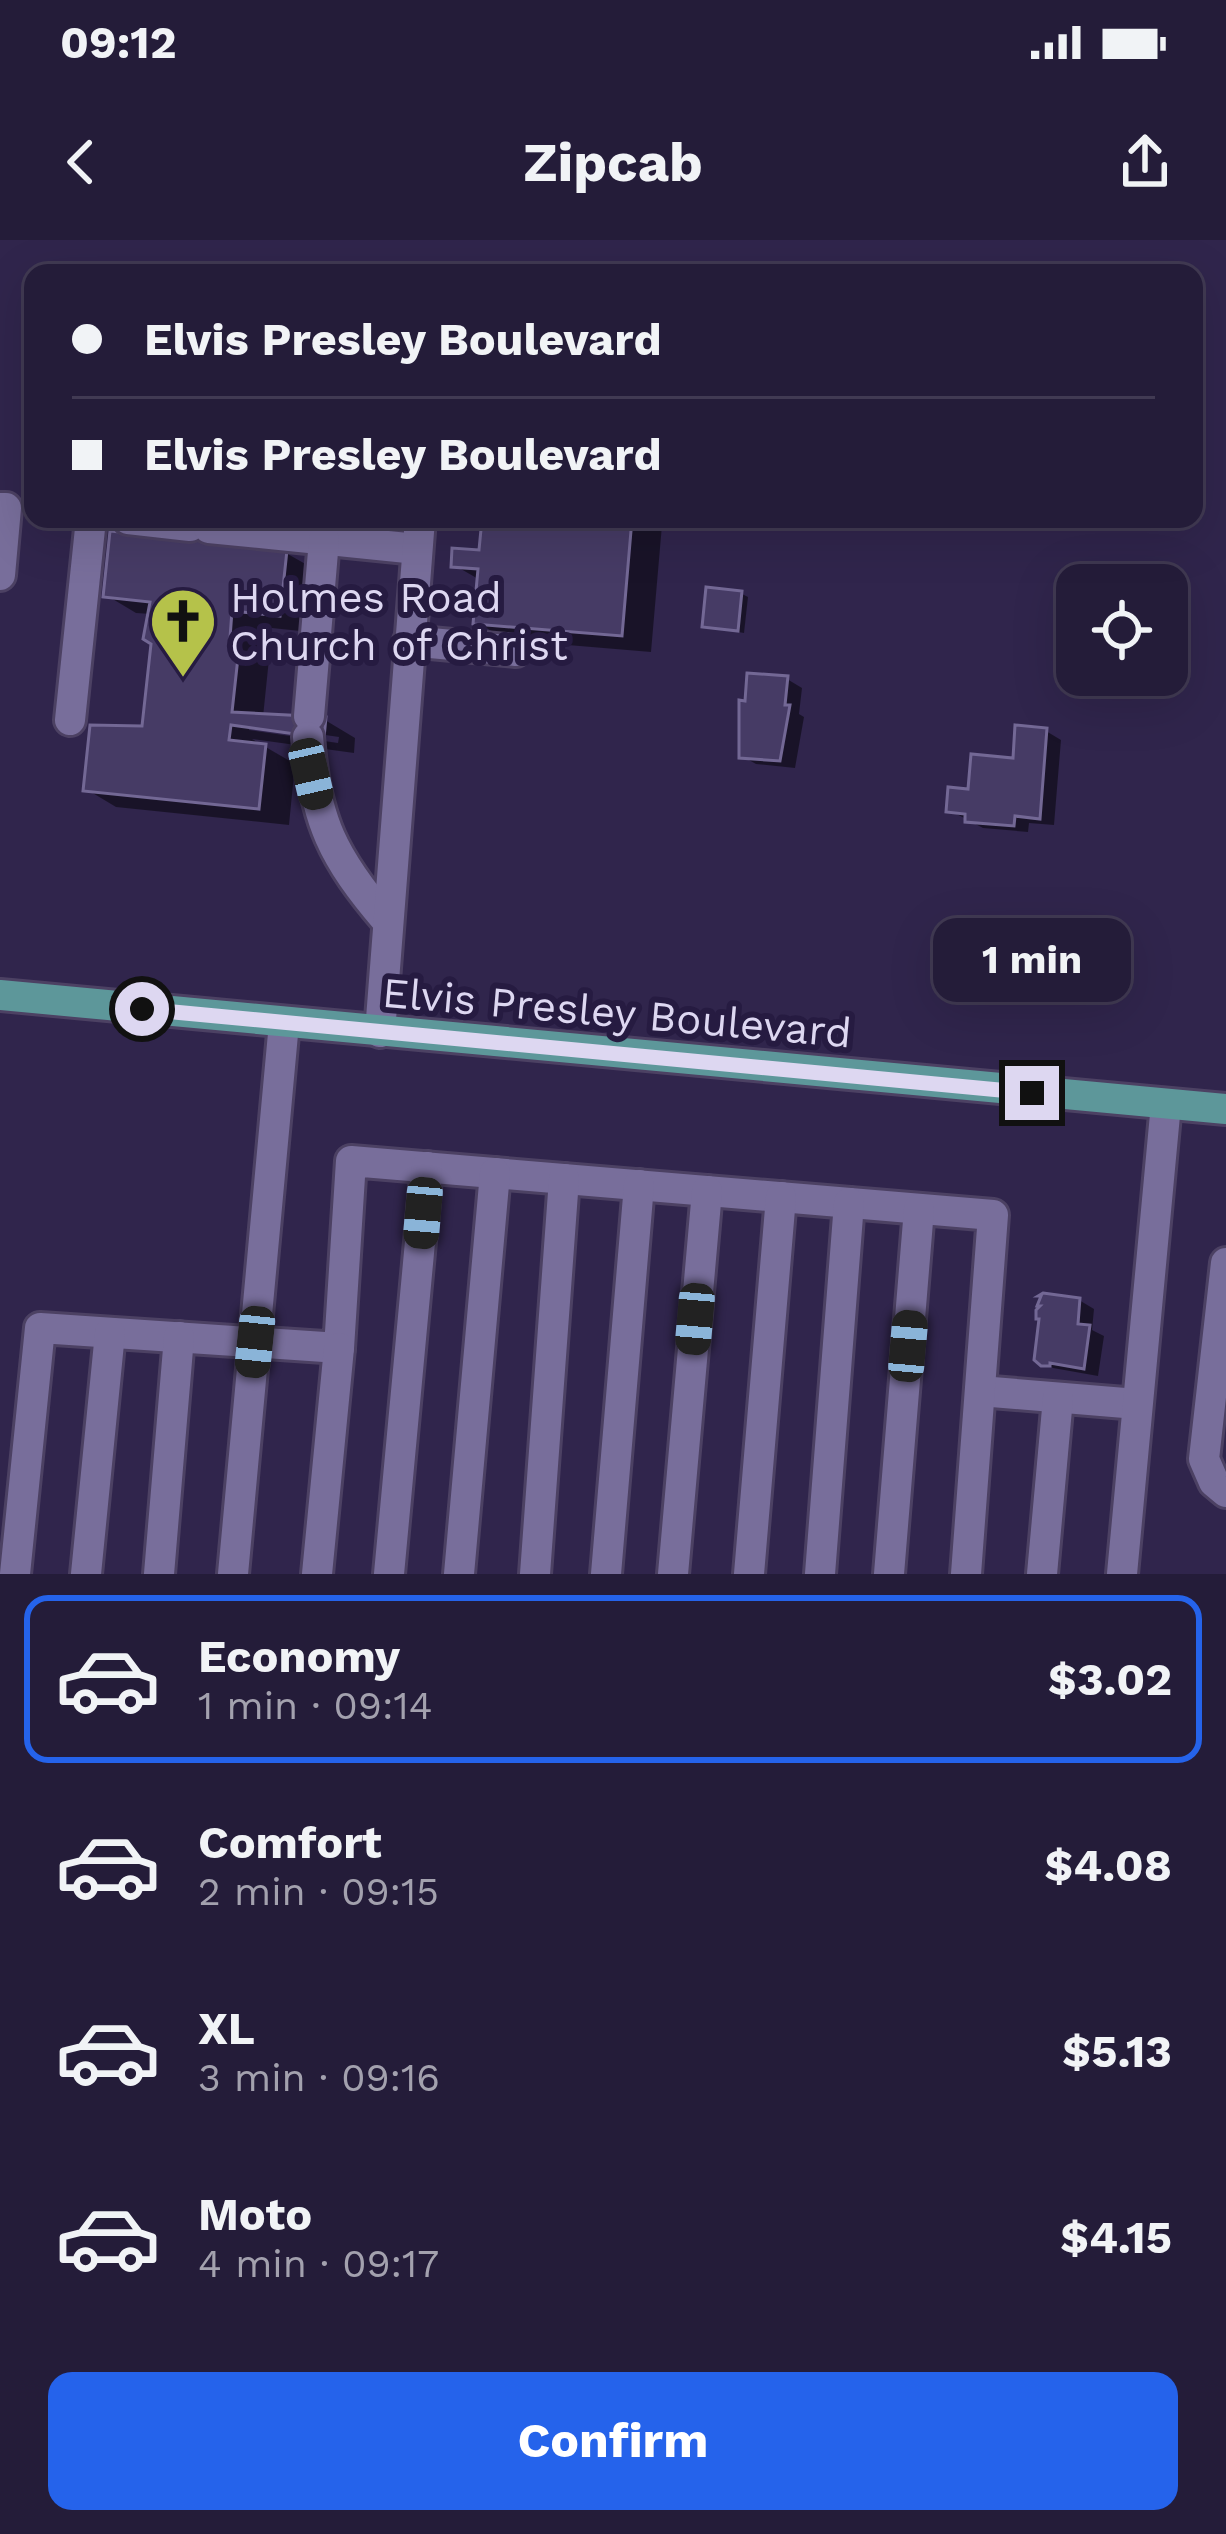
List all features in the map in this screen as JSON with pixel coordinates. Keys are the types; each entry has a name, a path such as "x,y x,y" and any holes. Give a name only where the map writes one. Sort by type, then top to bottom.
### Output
{"main road":[{"name":"Elvis Presley Boulevard","path":"0,995 1226,1109"}],"lane":[{"path":"0,575 13,509"},
{"path":"70,720 90,528"},
{"path":"209,528 324,540 418,534 380,1032"},
{"path":"324,540 308,726 311,774 324,828 346,873 387,921"},
{"path":"409,641 516,651"},
{"path":"233,1574 284,1022"},
{"path":"1122,1574 1166,1104"},
{"path":"317,1574 352,1161 993,1215 966,1574"},
{"path":"388,1574 428,1167"},
{"path":"458,1574 495,1173"},
{"path":"535,1574 564,1179"},
{"path":"606,1574 639,1186"},
{"path":"673,1574 706,1191"},
{"path":"749,1574 781,1197"},
{"path":"820,1574 849,1203"},
{"path":"890,1574 919,1209"},
{"path":"1226,1263 1204,1459 1214,1483 1226,1492"},
{"path":"15,1574 40,1328 339,1348"},
{"path":"86,1574 110,1333"},
{"path":"159,1574 178,1337"},
{"path":"980,1391 1138,1405"},
{"path":"1042,1574 1058,1398"}],"building":[{"name":"Holmes Road Church of Christ","path":"201,528 232,528 287,550 280,616 232,611 230,638 240,639 232,712 326,717 324,738 231,725 229,740 266,744 259,809 83,791 90,725 142,726 151,644 143,639 150,602 103,597 110,531 189,539"},
{"path":"481,528 631,528 622,636 473,624 478,569 451,567 452,548 479,550"},
{"path":"706,587 742,591 738,631 702,627"},
{"path":"747,673 788,676 785,705 790,705 780,761 739,758 739,700 745,701"},
{"path":"1015,725 1047,728 1040,819 1015,816 1014,826 965,822 965,814 946,812 948,787 968,789 971,754 1013,758"},
{"path":"1043,1293 1080,1298 1078,1324 1090,1325 1084,1369 1050,1363 1041,1366 1034,1360 1036,1310"}],"place":[{"name":"Holmes Road Church of Christ","path":"183,680"}],"route":[{"path":"142,1009 1032,1093"}]}
